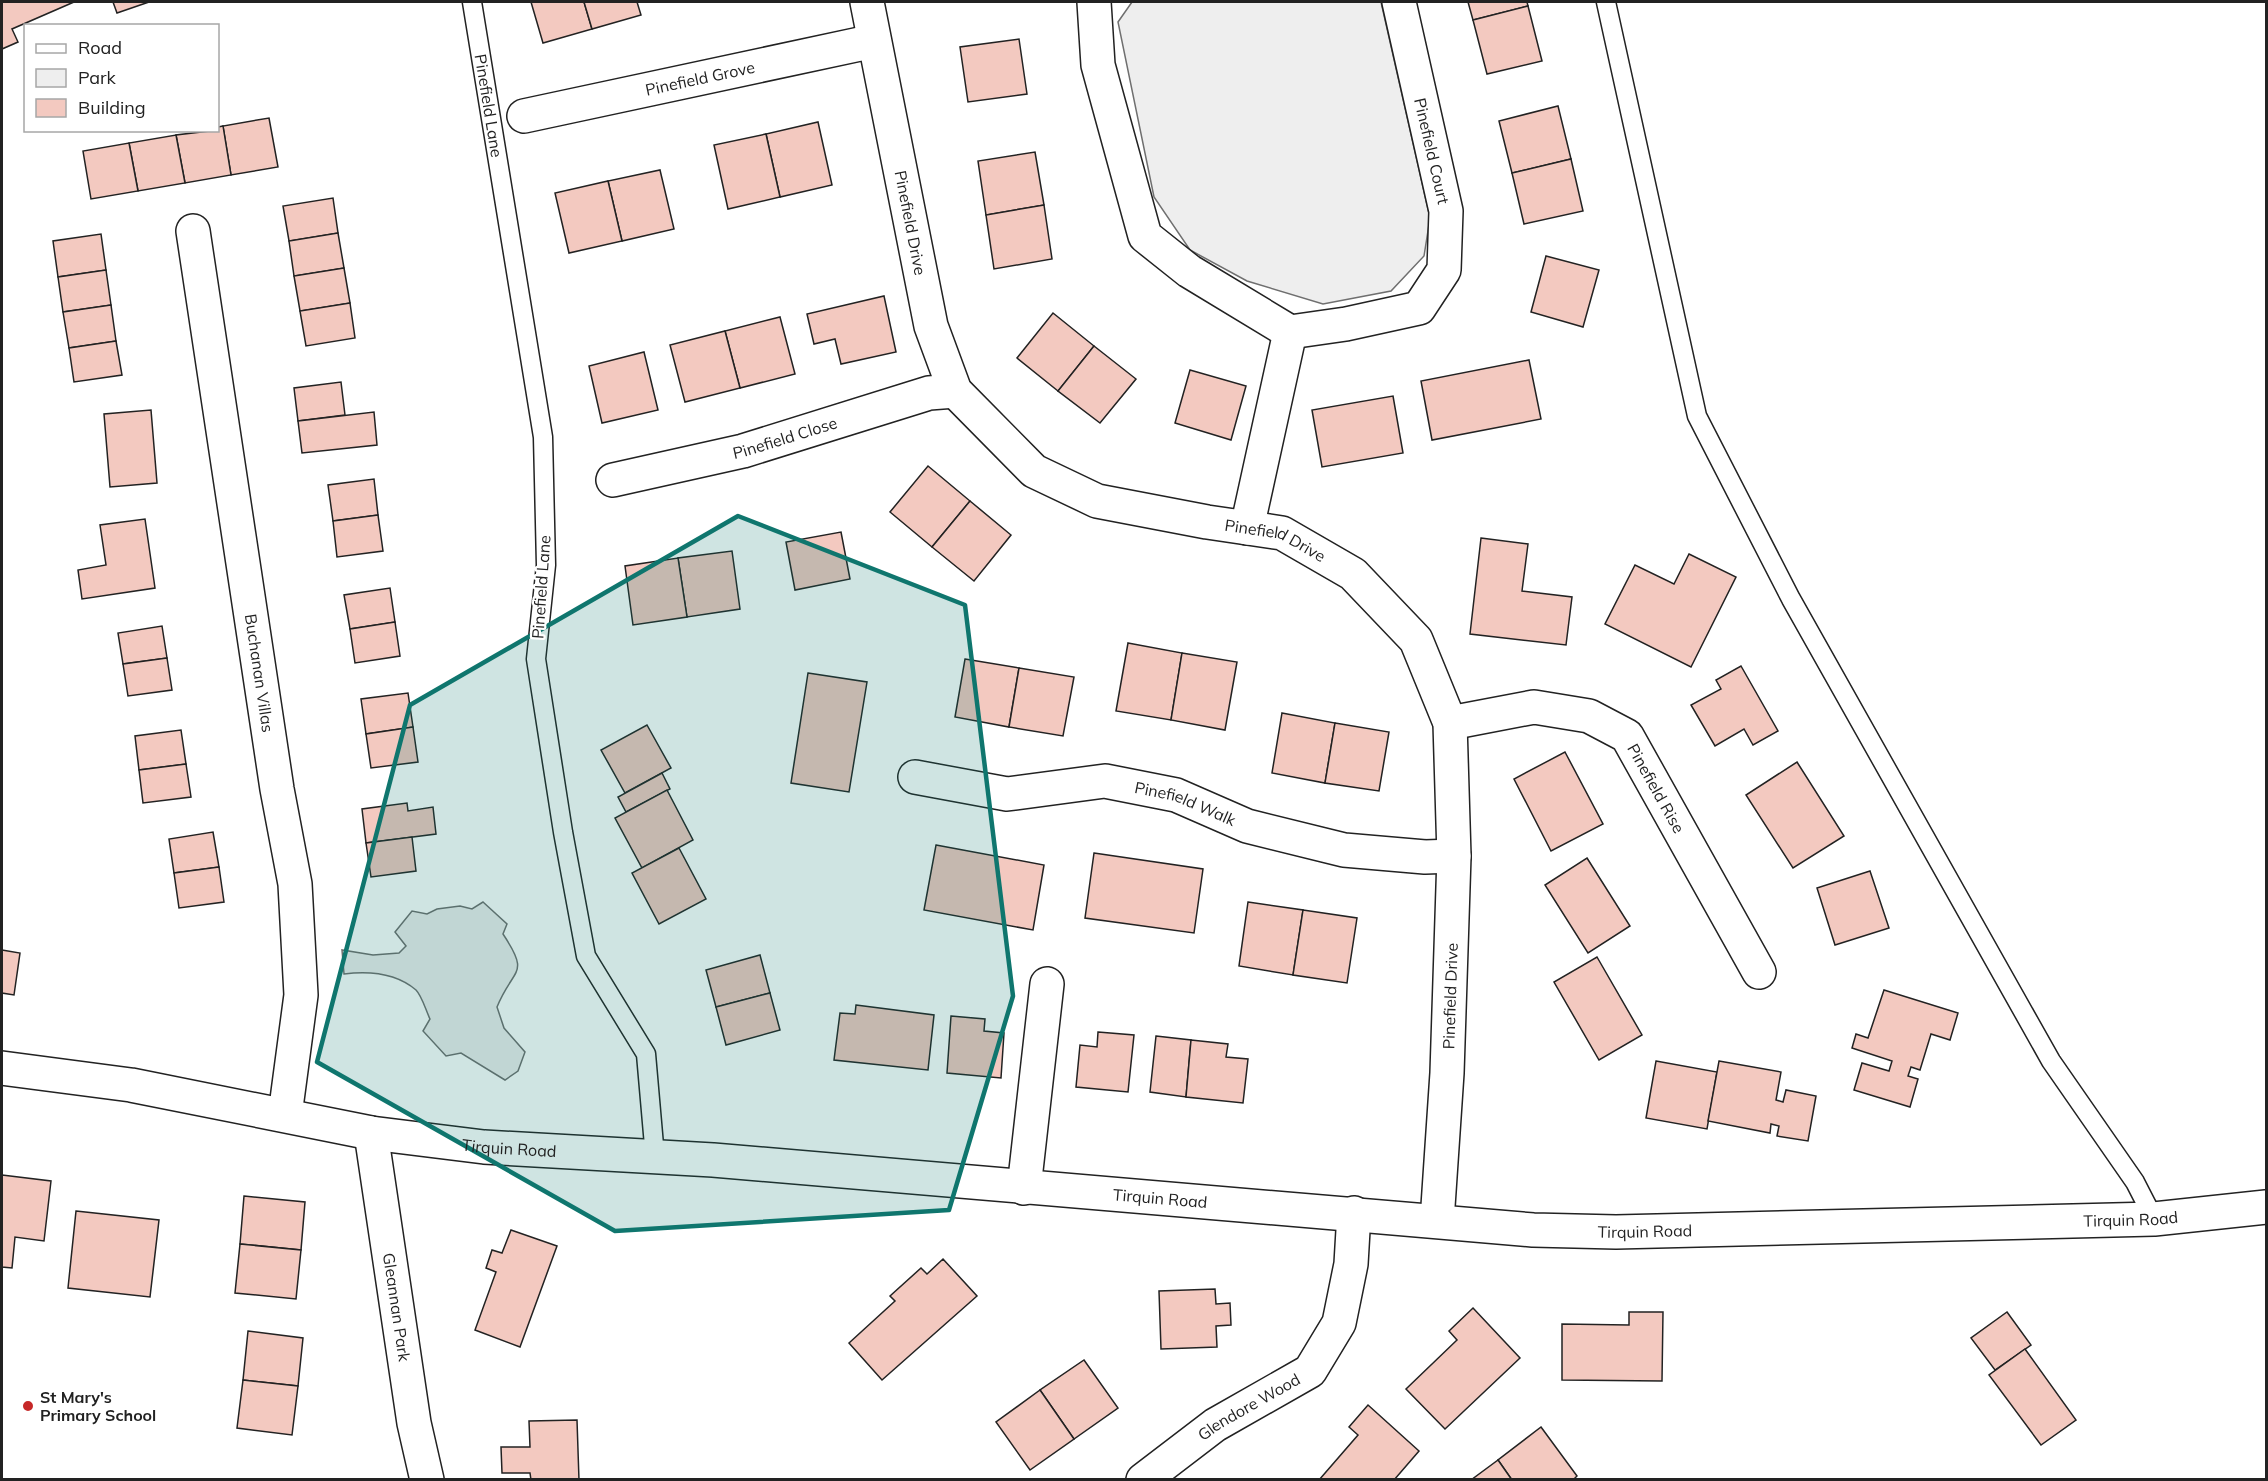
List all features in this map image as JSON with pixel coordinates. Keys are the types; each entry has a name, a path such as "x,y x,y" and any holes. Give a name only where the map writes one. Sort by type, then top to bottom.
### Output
{"street":[{"name":"Pinefield Drive","path":"867,2 931,326 955,391 1034,471 1097,501 1282,533 1353,574 1416,640 1450,723 1454,856 1447,1073 1437,1221"},
{"path":"1094,2 1098,65 1145,236 1189,271 1290,332 1247,528"},
{"name":"Pinefield Court","path":"1290,332 1346,324 1419,308 1444,270 1446,211 1399,2"},
{"name":"Pinefield Grove","path":"524,116 874,41"},
{"name":"Buchanan Villas","path":"193,231 275,778 295,884 301,995 285,1115"},
{"name":"Pinefield Close","path":"614,480 743,451 929,393 955,391"},
{"name":"Pinefield Rise","path":"1450,723 1534,707 1589,716 1627,736 1759,972"},
{"name":"Pinefield Walk","path":"915,777 1007,794 1105,781 1176,795 1247,826 1344,850 1425,858 1454,856"},
{"path":"1024,1188 1047,984"},
{"name":"Tirquin Road","path":"2,1068 131,1085 372,1133 484,1147 655,1157 1533,1230 1617,1232 2154,1219 2266,1207"},
{"name":"Gleannan Park","path":"372,1133 414,1423 427,1479"},
{"name":"Glendore Wood","path":"1143,1479 1215,1425 1310,1371 1339,1323 1351,1264 1354,1214"}],"lane":[{"name":"Pinefield Lane","path":"472,2 543,437 546,566 536,659 563,832 586,956 646,1054 655,1157"},
{"path":"1606,2 1697,416 1791,599 2045,1051 2135,1182 2154,1219"}],"highlighted area":[{"path":"738,516 965,605 1013,996 949,1210 615,1231 317,1062 410,705"}],"green space":[{"path":"1132,2 1381,2 1430,218 1424,256 1391,291 1323,304 1247,281 1190,250 1154,197 1118,22"},
{"path":"483,902 507,924 503,934 518,965 497,1007 504,1028 525,1052 518,1071 505,1080 461,1053 446,1056 423,1031 430,1019 418,993 408,984 382,974 344,974 342,950 373,955 399,953 406,946 395,932 412,911 427,914 437,909 460,906 472,909"}],"building":[{"path":"2,2 74,2 12,29 18,42 2,49"},
{"path":"113,2 149,2 117,13"},
{"path":"531,2 584,2 592,29 543,43"},
{"path":"584,2 637,2 641,15 592,29"},
{"path":"1468,2 1527,2 1528,6 1473,20"},
{"path":"1528,6 1542,61 1487,74 1473,20"},
{"path":"1019,39 1027,94 968,102 960,47"},
{"path":"1558,106 1571,159 1512,173 1499,121"},
{"path":"269,118 278,167 231,175 223,126"},
{"path":"818,122 832,185 780,197 766,134"},
{"path":"223,126 231,175 185,183 176,135 219,132 219,127"},
{"path":"766,134 780,197 728,209 714,145"},
{"path":"176,135 185,183 138,191 129,143"},
{"path":"129,143 138,191 91,199 83,151"},
{"path":"1035,152 1044,205 986,215 978,161"},
{"path":"1571,159 1583,211 1524,224 1512,173"},
{"path":"660,170 674,229 622,241 608,181"},
{"path":"608,181 622,241 569,253 555,193"},
{"path":"333,198 338,233 289,241 283,206"},
{"path":"1044,205 1052,259 994,269 986,215"},
{"path":"338,233 344,268 294,276 289,241"},
{"path":"101,234 106,270 58,277 53,241"},
{"path":"1546,256 1599,270 1583,327 1531,312"},
{"path":"344,268 350,303 300,311 294,276"},
{"path":"106,270 111,305 63,312 58,277"},
{"path":"884,296 896,352 841,364 835,339 814,344 807,314"},
{"path":"350,303 355,338 306,346 300,311"},
{"path":"111,305 116,341 69,348 63,312"},
{"path":"1053,313 1094,346 1058,391 1017,358"},
{"path":"780,317 795,374 740,388 725,331"},
{"path":"725,331 740,388 685,402 670,345"},
{"path":"116,341 122,375 74,382 69,348"},
{"path":"1094,346 1136,379 1100,423 1058,391"},
{"path":"644,352 658,410 602,423 589,366"},
{"path":"1529,360 1541,419 1432,440 1421,381"},
{"path":"1190,370 1246,386 1231,440 1175,423"},
{"path":"341,382 345,415 298,421 294,388"},
{"path":"1393,396 1403,453 1322,467 1312,410"},
{"path":"151,410 157,483 110,487 104,414"},
{"path":"374,412 377,445 302,453 298,421"},
{"path":"928,466 970,501 932,547 890,512"},
{"path":"374,479 378,515 333,521 328,485"},
{"path":"970,501 1011,535 974,581 932,547"},
{"path":"378,515 383,551 337,557 333,521"},
{"path":"145,519 155,588 82,599 78,570 106,565 100,525"},
{"path":"841,532 850,579 795,590 786,542"},
{"path":"1481,538 1528,544 1522,591 1572,597 1566,645 1470,634"},
{"path":"732,551 740,609 687,617 678,558"},
{"path":"1689,554 1736,577 1691,667 1605,624 1635,565 1674,584"},
{"path":"678,558 687,617 633,625 625,566"},
{"path":"390,588 395,622 350,629 344,595"},
{"path":"395,622 400,656 355,663 350,629"},
{"path":"162,626 167,658 123,664 118,633"},
{"path":"1128,643 1182,653 1171,720 1116,711"},
{"path":"1182,653 1237,662 1225,730 1171,720"},
{"path":"167,658 172,690 128,696 123,664"},
{"path":"965,659 1019,668 1009,727 955,717"},
{"path":"1741,666 1778,731 1753,745 1744,729 1715,746 1691,705 1721,689 1716,680"},
{"path":"1019,668 1074,677 1063,736 1009,727"},
{"path":"808,673 867,682 849,792 791,783"},
{"path":"408,693 413,727 366,734 361,699"},
{"path":"1282,713 1335,723 1325,783 1272,773"},
{"path":"1335,723 1389,732 1379,791 1325,783"},
{"path":"647,725 671,768 625,793 601,750"},
{"path":"413,727 418,762 371,768 366,734"},
{"path":"181,730 186,764 139,770 135,736"},
{"path":"1565,752 1603,824 1551,851 1514,779"},
{"path":"1797,762 1844,836 1793,868 1746,795"},
{"path":"186,764 191,797 143,803 139,770"},
{"path":"662,773 670,789 626,812 618,797"},
{"path":"667,790 693,840 642,868 615,818"},
{"path":"407,803 408,811 433,807 436,834 366,843 362,809"},
{"path":"213,832 219,867 174,873 169,839"},
{"path":"412,837 416,871 371,877 366,843"},
{"path":"936,845 1044,865 1033,930 924,910"},
{"path":"679,848 706,899 659,924 632,873"},
{"path":"1094,853 1203,869 1194,933 1085,918"},
{"path":"1587,858 1630,926 1588,953 1545,885"},
{"path":"219,867 224,902 179,908 174,873"},
{"path":"1870,871 1889,928 1835,945 1817,888"},
{"path":"1248,902 1303,910 1293,975 1239,966"},
{"path":"1303,910 1357,918 1347,983 1293,975"},
{"path":"2,950 20,953 14,995 2,993"},
{"path":"760,955 770,993 716,1007 706,970"},
{"path":"1597,957 1642,1035 1599,1060 1554,982"},
{"path":"1884,990 1958,1013 1950,1040 1931,1034 1920,1070 1911,1067 1908,1076 1918,1079 1910,1107 1854,1090 1862,1063 1889,1071 1892,1061 1852,1048 1856,1034 1868,1038"},
{"path":"770,993 780,1030 726,1045 716,1007"},
{"path":"856,1005 934,1015 928,1070 834,1060 840,1013 855,1014"},
{"path":"951,1016 985,1019 984,1031 1004,1033 1001,1078 947,1073"},
{"path":"1098,1032 1134,1035 1128,1092 1076,1087 1080,1045 1097,1047"},
{"path":"1156,1036 1191,1040 1186,1097 1150,1092"},
{"path":"1191,1040 1228,1044 1226,1057 1248,1059 1243,1103 1186,1097"},
{"path":"1656,1061 1717,1072 1707,1129 1646,1118"},
{"path":"1719,1061 1781,1072 1776,1100 1783,1102 1786,1090 1816,1096 1808,1141 1777,1136 1779,1126 1771,1124 1770,1133 1708,1121"},
{"path":"2,1175 51,1181 44,1241 15,1237 12,1268 2,1267"},
{"path":"244,1196 305,1202 301,1250 240,1244"},
{"path":"76,1211 159,1220 150,1297 68,1288"},
{"path":"511,1230 557,1246 520,1347 475,1330 496,1272 486,1268 492,1250 502,1253"},
{"path":"240,1244 301,1250 296,1299 235,1293"},
{"path":"943,1259 977,1296 882,1380 849,1343 895,1301 890,1296 921,1268 927,1274"},
{"path":"1215,1289 1216,1304 1230,1303 1231,1325 1216,1326 1217,1347 1161,1349 1159,1291"},
{"path":"1473,1308 1520,1358 1445,1429 1406,1389 1457,1340 1449,1331"},
{"path":"1629,1312 1663,1312 1662,1381 1562,1380 1562,1324 1629,1325"},
{"path":"2007,1312 2031,1345 1995,1370 1971,1338"},
{"path":"248,1331 303,1338 298,1386 243,1380"},
{"path":"2025,1349 2076,1420 2041,1445 1989,1375"},
{"path":"1084,1360 1118,1408 1074,1439 1040,1390"},
{"path":"243,1380 298,1386 292,1435 237,1428"},
{"path":"1040,1390 1074,1439 1030,1470 996,1422"},
{"path":"1368,1405 1419,1451 1394,1480 1319,1480 1358,1435 1349,1427"},
{"path":"577,1420 579,1480 531,1480 530,1473 502,1473 501,1447 530,1447 529,1421"},
{"path":"1541,1427 1577,1476 1573,1480 1512,1480 1498,1460"},
{"path":"1498,1460 1512,1480 1471,1480"}],"place":[{"name":"St Mary's Primary School","path":"28,1406"}]}
